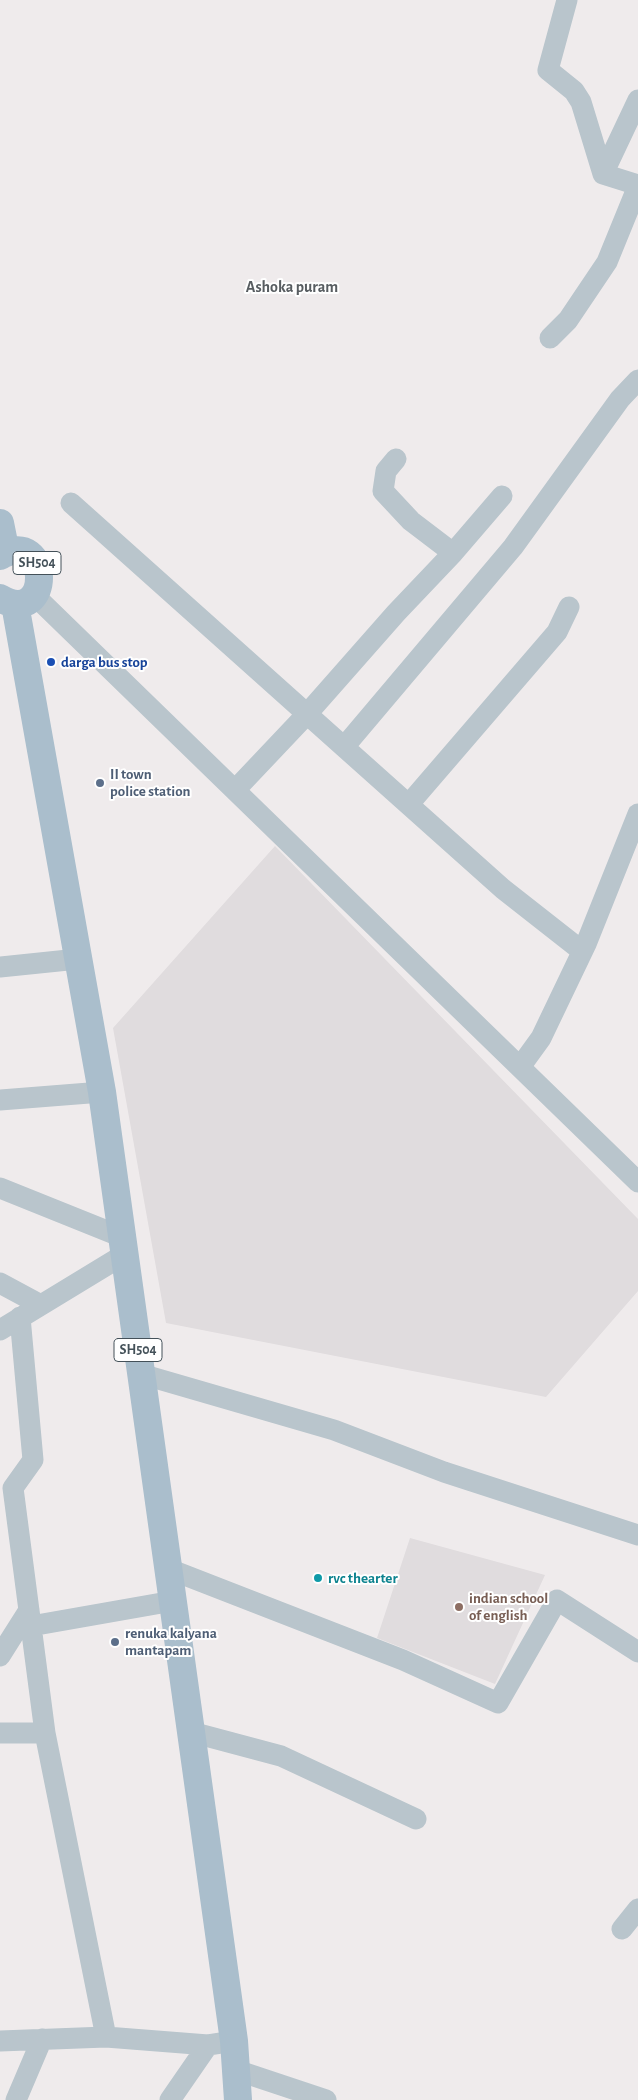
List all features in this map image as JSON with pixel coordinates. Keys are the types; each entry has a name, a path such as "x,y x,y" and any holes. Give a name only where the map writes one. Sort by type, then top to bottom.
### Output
{"main road":[{"name":"SH504","path":"0,523 3,555 21,552 34,560 38,566 41,581 16,599 102,1092 234,2040 238,2100"}],"street":[{"path":"567,0 548,70 574,91 581,102 603,174"},
{"path":"603,174 638,100"},
{"path":"550,338 568,320 607,262 638,186 603,174"},
{"path":"344,747 513,547 620,399 638,380"},
{"path":"396,459 386,471 383,491 411,521 453,553"},
{"path":"236,789 307,714 502,496"},
{"path":"71,503 503,889 582,951"},
{"path":"16,599 236,789 638,1182"},
{"path":"409,804 557,632 570,607"},
{"path":"520,1067 541,1038 633,844 638,814"},
{"path":"0,967 78,959"},
{"path":"0,1100 102,1092"},
{"path":"0,1188 124,1246"},
{"path":"0,1330 124,1246"},
{"path":"0,1283 39,1304"},
{"path":"20,1317 33,1460 13,1488 45,1733 106,2037"},
{"path":"142,1374 334,1430 444,1472 638,1535"},
{"path":"169,1569 403,1660 498,1703 557,1600 638,1652"},
{"path":"0,1655 30,1618 173,1601"},
{"path":"191,1732 281,1756 416,1819"},
{"path":"0,1733 45,1733"},
{"path":"622,1929 638,1909"},
{"path":"0,2041 106,2037 208,2045 234,2040"},
{"path":"16,2100 42,2039"},
{"path":"170,2100 208,2045"},
{"path":"236,2070 326,2100"}],"shaded area":[{"path":"275,846 638,1219 638,1291 546,1397 166,1323 113,1028"},
{"name":"indian school of english","path":"410,1538 545,1575 495,1684 377,1638"}],"place":[{"name":"darga bus stop","path":"51,662"},
{"name":"II town police station","path":"100,783"},
{"name":"rvc thearter","path":"318,1578"},
{"name":"indian school of english","path":"459,1607"},
{"name":"renuka kalyana mantapam","path":"115,1642"}],"district":[{"name":"Ashoka puram","path":"292,287"}]}
